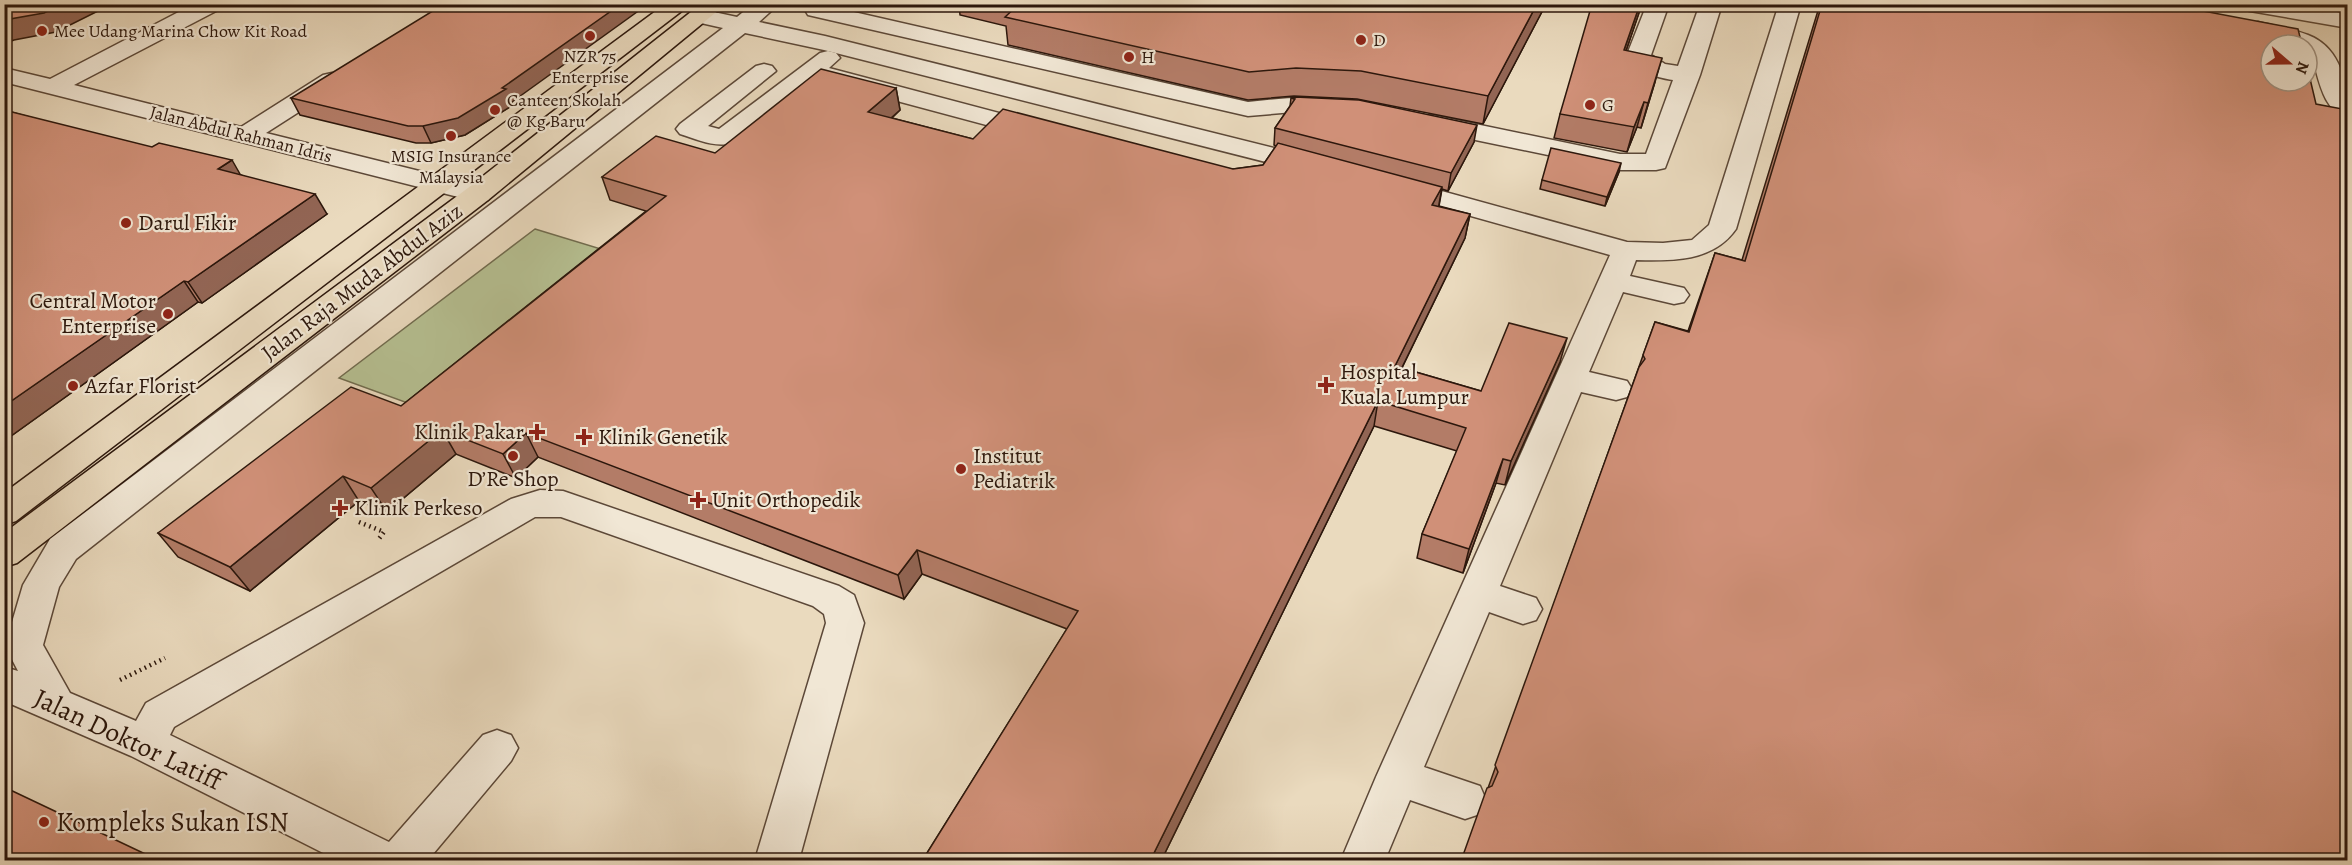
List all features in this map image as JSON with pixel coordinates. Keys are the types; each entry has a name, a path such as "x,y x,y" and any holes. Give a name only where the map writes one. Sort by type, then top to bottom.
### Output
{"main road":[{"name":"Jalan Raja Muda Abdul Aziz","path":"4,512 440,184 698,8"},
{"name":"Jalan Raja Muda Abdul Aziz","path":"4,554 478,194 698,8"}],"street":[{"path":"53,87 212,4"},
{"path":"55,704 24,646 41,585 63,549 768,4"},
{"path":"823,4 816,10 863,12 1248,109 1294,105 1357,108"},
{"path":"1658,4 1638,57 1658,70 1688,75"},
{"path":"1414,120 1620,162 1656,162 1711,4"},
{"path":"1374,181 1626,250 1663,252 1700,247 1722,229 1790,4"},
{"path":"2250,4 2348,21"},
{"path":"698,8 743,24 833,45 1262,164 1332,170"},
{"path":"765,71 689,129 723,138 811,71 863,12"},
{"path":"2240,26 2301,40 2322,54 2341,106 2348,111"},
{"path":"245,135 346,71"},
{"path":"811,71 1062,137"},
{"name":"Jalan Abdul Rahman Idris","path":"4,75 478,194"},
{"path":"1363,861 1397,777 1626,250"},
{"path":"1613,281 1674,295"},
{"path":"1570,379 1616,389"},
{"path":"144,742 160,715 523,508 540,503 563,504 826,596 841,606 845,623 777,861"},
{"path":"1477,593 1523,609"},
{"name":"Jalan Doktor Latiff","path":"4,683 144,742 380,861"},
{"path":"401,861 497,748"},
{"path":"1397,777 1465,800"}],"path":[{"path":"359,522 384,532 370,549"}],"green space":[{"path":"535,229 614,253 424,409 339,378"}],"building":[{"path":"4,4 62,4 44,13 4,20"},
{"path":"444,4 621,4 502,88 506,89 458,118 423,126 408,126 291,98"},
{"path":"1019,4 1537,4 1488,96 1361,71 1296,68 1249,72 1005,17"},
{"path":"1592,4 1640,4 1624,50 1662,58 1648,103 1644,102 1634,127 1560,114"},
{"path":"1822,4 2166,4 2298,29 2299,33 2259,33 2259,93 2313,93 2316,104 2348,110 2348,861 1461,861 1487,788 1492,786 1498,772 1495,765 1639,367 1645,359 1643,355 1655,322 1689,332 1715,253 1745,261"},
{"name":"Institut Pediatrik","path":"821,69 896,88 868,112 973,139 1003,109 1233,169 1263,165 1278,143 1442,187 1432,205 1470,214 1395,366 1481,391 1509,323 1567,338 1511,461 1503,459 1469,549 1422,534 1466,428 1378,401 1150,861 922,861 1078,611 917,550 898,575 526,433 503,454 442,430 371,488 343,476 230,567 158,533 351,387 401,406 666,196 602,177 656,136 715,153"},
{"path":"1291,98 1359,100 1477,125 1451,173 1275,128 1295,99"},
{"path":"4,110 152,147 159,143 232,160 218,169 315,194 188,282 184,281 4,406"},
{"path":"1551,148 1621,163 1607,197 1542,180"},
{"name":"Kompleks Sukan ISN","path":"4,787 160,861 4,861"}],"place":[{"name":"Mee Udang Marina Chow Kit Road","path":"42,31"},
{"name":"NZR 75 Enterprise","path":"590,36"},
{"name":"D","path":"1361,40"},
{"name":"H","path":"1129,57"},
{"name":"G","path":"1590,105"},
{"name":"Canteen Skolah @ Kg Baru","path":"495,110"},
{"name":"MSIG Insurance Malaysia","path":"451,136"},
{"name":"Darul Fikir","path":"126,223"},
{"name":"Central Motor Enterprise","path":"168,314"},
{"name":"Hospital Kuala Lumpur","path":"1326,385"},
{"name":"Azfar Florist","path":"73,386"},
{"name":"Klinik Pakar","path":"537,432"},
{"name":"Klinik Genetik","path":"584,437"},
{"name":"D’Re Shop","path":"513,456"},
{"name":"Institut Pediatrik","path":"961,469"},
{"name":"Unit Orthopedik","path":"698,500"},
{"name":"Klinik Perkeso","path":"340,508"},
{"name":"Kompleks Sukan ISN","path":"44,822"}]}
